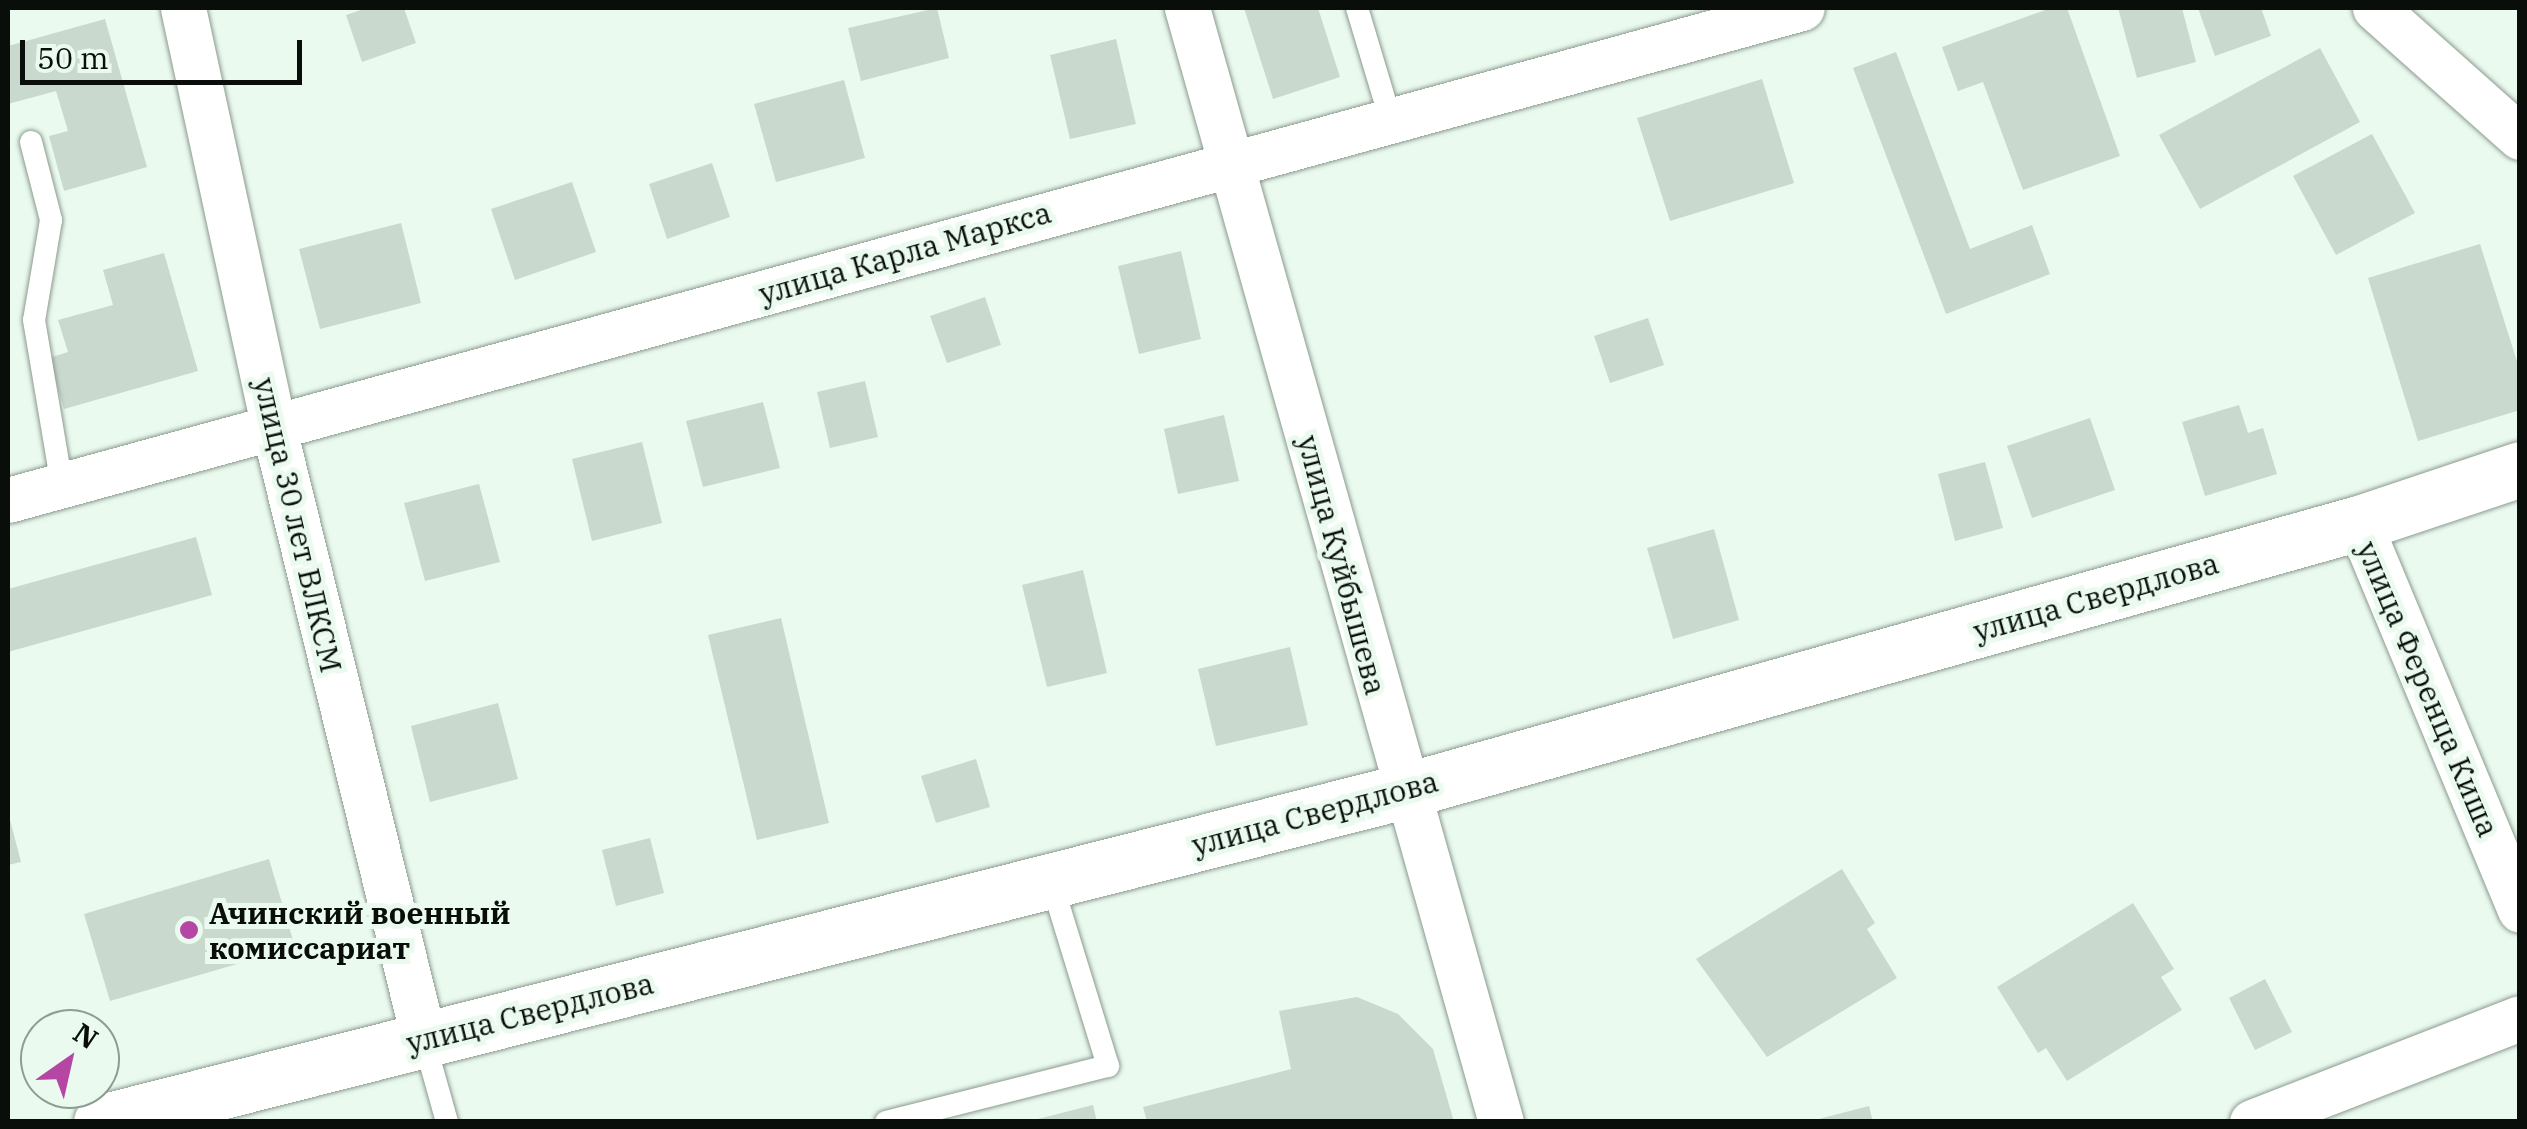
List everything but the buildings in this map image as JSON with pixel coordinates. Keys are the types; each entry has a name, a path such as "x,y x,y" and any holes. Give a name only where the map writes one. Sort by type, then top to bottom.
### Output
{"main road":[{"name":"улица Свердлова","path":"101,1122 1404,791 2359,523 2520,469"}],"street":[{"name":"улица 30 лет ВЛКСМ","path":"183,8 274,430 424,1040"},
{"name":"улица Куйбышева","path":"1186,8 1404,791 1501,1122"},
{"name":"улица Карла Маркса","path":"8,500 1802,8"},
{"path":"2375,8 2520,137"},
{"name":"улица Ференца Киша","path":"2359,523 2520,910"},
{"path":"2252,1122 2520,1018"}],"lane":[{"path":"1358,8 1390,118"},
{"path":"31,142 51,220 34,320 62,486"},
{"path":"886,1122 1108,1066 1051,881"},
{"path":"424,1040 448,1122"}],"place":[{"name":"Ачинский военный комиссариат","path":"189,930"}]}
